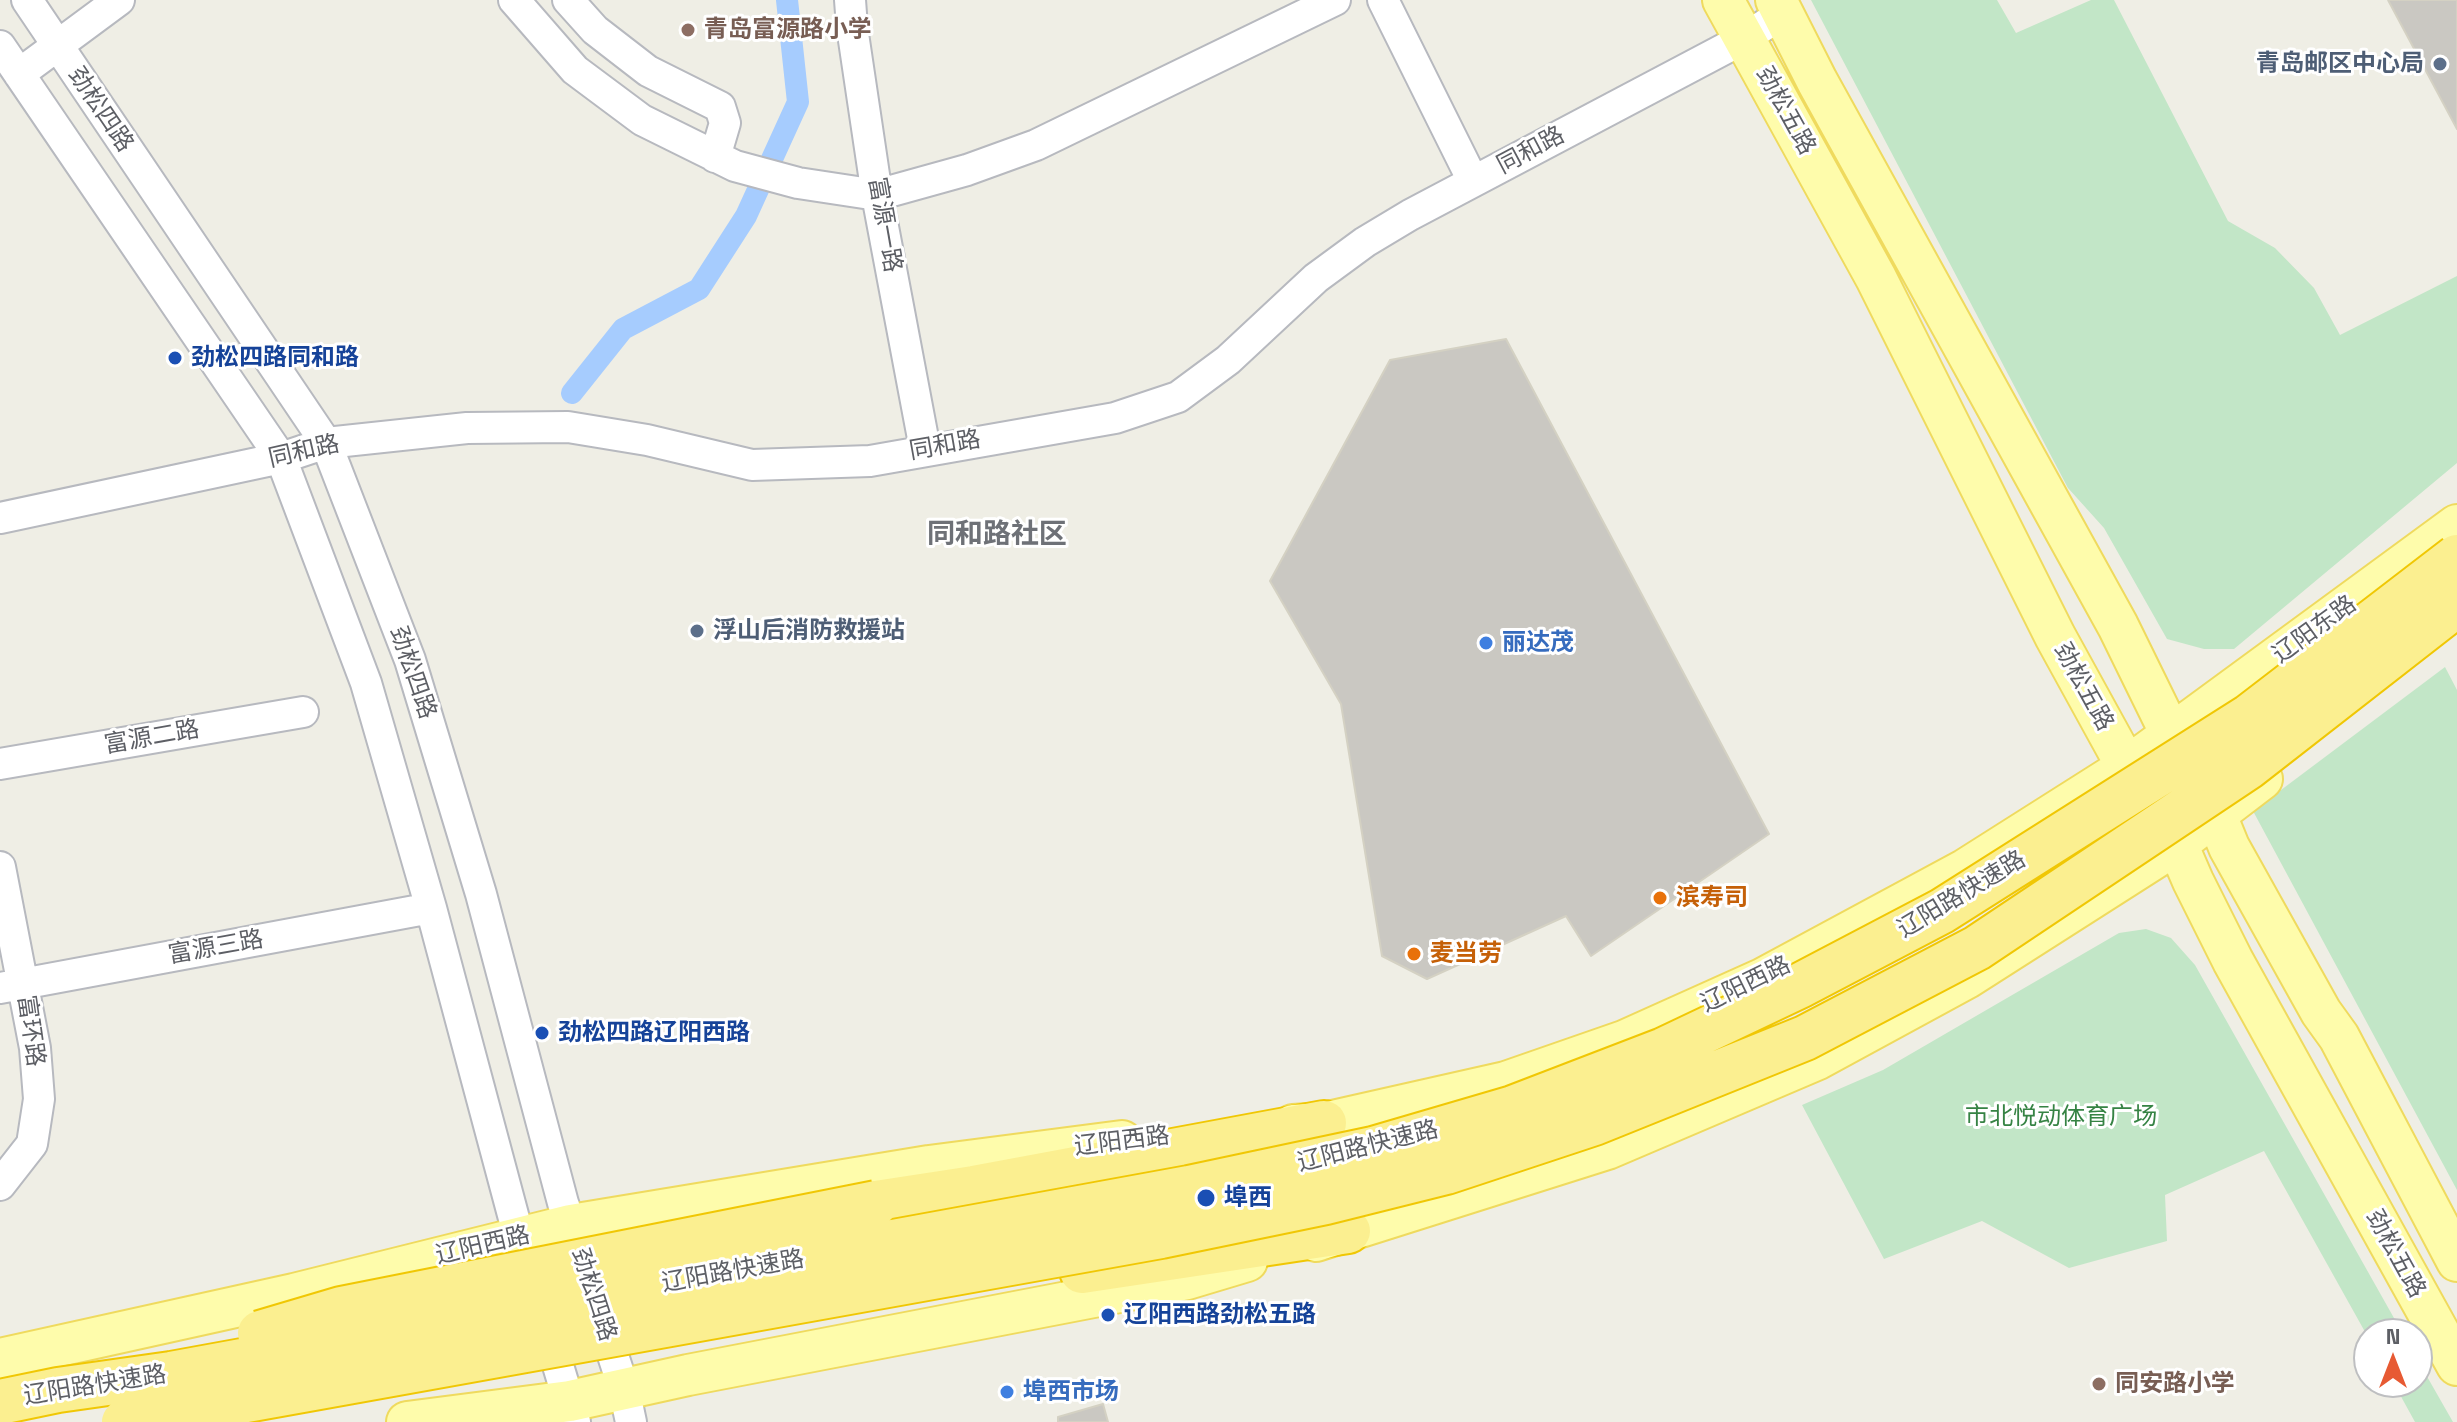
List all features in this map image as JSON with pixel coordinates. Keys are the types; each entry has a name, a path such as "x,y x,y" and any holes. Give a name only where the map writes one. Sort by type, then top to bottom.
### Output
{"highway":[{"name":"辽阳路快速路","path":"0,1402 58,1390 202,1369 1189,1188 1373,1149 1513,1108 1664,1050 1801,985 1942,911 2250,716 2457,557"},
{"name":"辽阳路快速路","path":"124,1422 1176,1233 1326,1202 1446,1172 1594,1123 1805,1038 1977,948 2248,767 2457,604"},
{"path":"58,1390 341,1309 876,1203 974,1188 1324,1123"},
{"path":"261,1422 721,1341 1033,1278 1348,1231"}],"main road":[{"name":"劲松五路","path":"1723,0 1876,278 2055,636 2127,767 2177,844 2233,961 2457,1365"},
{"name":"劲松五路","path":"1780,6 2031,472 2114,617 2216,815 2229,847 2321,1012 2339,1037 2457,1261"},
{"name":"辽阳东路","path":"2173,734 2457,525"},
{"path":"407,1422 628,1406 1187,1279 1607,1149 1818,1059 1967,978 2177,844 2457,624"},
{"name":"辽阳西路","path":"0,1359 294,1294 571,1225 929,1166 1142,1139 1324,1123 1506,1082 1624,1041 1762,979 1966,869 2127,767 2173,734"}],"street":[{"name":"劲松四路","path":"27,0 326,443 414,674 481,894 571,1225 628,1406"},
{"path":"19,74 119,0"},
{"path":"514,0 575,70 642,120 725,162 798,183 877,195 967,170 1036,145 1335,0"},
{"path":"568,0 595,30 648,71 720,107 725,123 725,162"},
{"name":"富源一路","path":"850,0 877,195 925,449"},
{"path":"1383,0 1473,181"},
{"name":"同和路","path":"0,518 281,458 326,443 467,428 568,427 647,440 752,465 870,461 1115,418 1178,397 1228,360 1316,278 1365,242 1473,181 1745,38 1780,6"},
{"name":"劲松四路","path":"0,46 281,458 366,683 431,908 518,1239 572,1412"},
{"name":"富源二路","path":"0,764 303,712"},
{"name":"富环路","path":"0,867 12,986 35,1048 39,1099 32,1144 0,1185"},
{"name":"富源三路","path":"12,986 431,908"}],"green space":[{"path":"1811,0 1997,0 2016,33 2091,0 2114,0 2228,221 2275,248 2314,288 2340,335 2457,276 2457,463 2234,649 2204,649 2167,639 2104,528 2068,488"},
{"path":"2445,667 2457,690 2457,1190 2253,811"},
{"name":"市北悦动体育广场","path":"2146,929 2171,938 2195,965 2394,1318 2357,1318 2264,1151 2165,1195 2167,1241 2069,1268 1982,1221 1884,1259 1802,1105 1883,1070 2119,933"},
{"path":"2433,1387 2453,1422 2415,1422 2402,1398 2433,1398"}],"building":[{"name":"青岛邮区中心局","path":"2388,0 2457,0 2457,129"},
{"name":"丽达茂","path":"1506,339 1769,834 1591,956 1566,916 1427,979 1382,956 1341,704 1270,581 1390,360"},
{"path":"1103,1404 1108,1422 1058,1422 1058,1417"}],"waterway":[{"path":"572,393 623,329 699,289 746,216 798,102 787,0"}],"place":[{"name":"青岛富源路小学","path":"688,30"},
{"name":"青岛邮区中心局","path":"2440,64"},
{"name":"劲松四路同和路","path":"175,358"},
{"name":"浮山后消防救援站","path":"697,631"},
{"name":"丽达茂","path":"1486,643"},
{"name":"滨寿司","path":"1660,898"},
{"name":"麦当劳","path":"1414,954"},
{"name":"劲松四路辽阳西路","path":"542,1033"},
{"name":"埠西","path":"1206,1198"},
{"name":"辽阳西路劲松五路","path":"1108,1315"},
{"name":"同安路小学","path":"2099,1384"},
{"name":"埠西市场","path":"1007,1392"}],"district":[{"name":"同和路社区","path":"997,535"}]}
